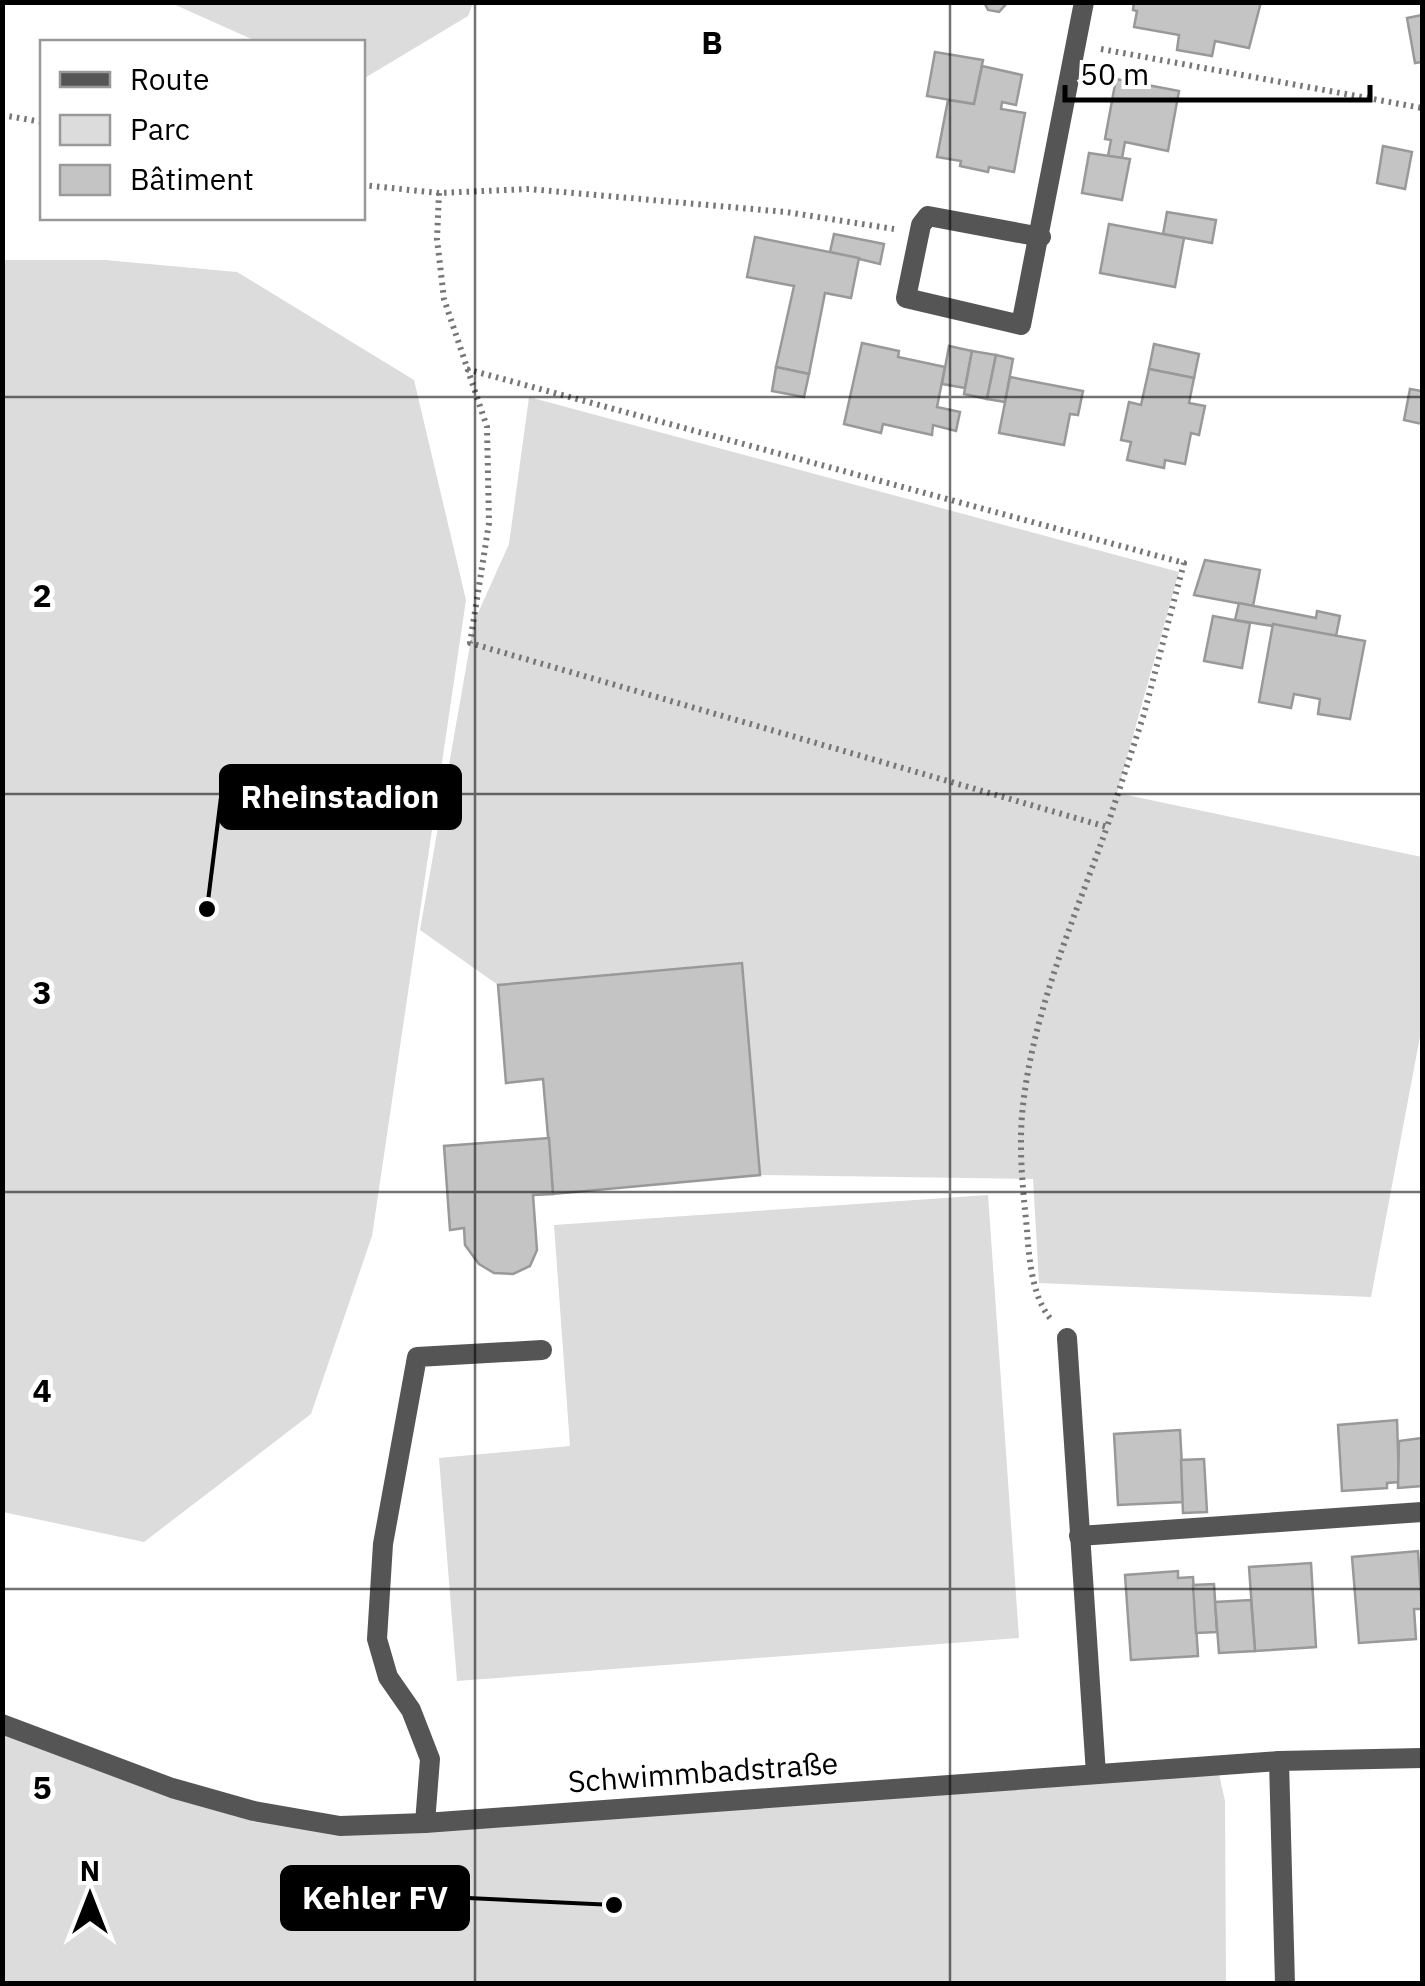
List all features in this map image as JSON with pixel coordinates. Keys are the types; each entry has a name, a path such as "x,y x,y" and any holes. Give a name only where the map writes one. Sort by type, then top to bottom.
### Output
{"street":[{"path":"1040,237 928,216 920,233 906,298 1021,325 1040,237 1084,2"},
{"path":"1067,1338 1096,1774"},
{"path":"424,1823 430,1759 411,1710 388,1677 377,1638 383,1544 417,1357 542,1350"},
{"path":"1079,1536 1422,1512"},
{"name":"Schwimmbadstraße","path":"2,1724 172,1788 254,1811 340,1826 1279,1760 1422,1758"},
{"path":"1279,1760 1284,1984"}],"path":[{"path":"1076,44 1422,108"},
{"path":"2,115 40,122"},
{"path":"365,186 438,192 528,188 786,212 920,233"},
{"path":"438,192 437,239 444,299 487,427 488,523 470,644 1107,827"},
{"path":"466,369 1184,564 1144,714 1040,1017 1022,1112 1020,1161 1028,1243 1040,1306 1067,1338"}],"green space":[{"path":"171,3 473,3 468,16 365,78 365,40 254,40"},
{"path":"3,260 105,260 237,272 414,380 466,600 372,1236 311,1414 144,1542 3,1512"},
{"path":"529,397 1179,572 1117,793 1422,857 1422,1026 1371,1297 1039,1283 1033,1179 760,1175 741,964 498,985 420,930 474,622 509,544"},
{"path":"988,1195 1019,1638 457,1681 439,1458 570,1446 554,1225"},
{"path":"2,1724 172,1788 340,1826 1217,1765 1225,1801 1226,1983 3,1983"}],"building":[{"path":"984,2 1008,2 999,12 988,10"},
{"path":"1134,2 1261,2 1249,48 1215,41 1212,56 1177,50 1179,35 1134,27"},
{"path":"1422,15 1422,62 1415,63 1407,18"},
{"path":"935,52 983,60 974,104 927,96"},
{"path":"982,66 1022,75 1016,105 1002,102 1001,109 1025,113 1014,172 989,167 988,172 937,157 948,100 974,104"},
{"path":"1116,79 1179,91 1168,151 1125,142 1122,158 1108,156 1111,140 1105,139"},
{"path":"1383,146 1412,152 1405,189 1377,183"},
{"path":"1089,153 1130,159 1122,200 1082,193"},
{"path":"1167,212 1216,220 1212,243 1163,234"},
{"path":"1109,224 1184,238 1175,287 1100,273"},
{"path":"834,234 884,244 880,264 830,252"},
{"path":"755,237 859,258 851,298 825,293 809,374 776,367 794,286 747,277"},
{"path":"862,343 899,351 898,357 945,367 937,407 960,412 956,431 933,425 932,435 883,424 881,433 844,424"},
{"path":"1154,344 1199,354 1194,378 1149,369"},
{"path":"949,346 972,351 965,388 942,384"},
{"path":"972,351 996,355 987,399 964,394"},
{"path":"996,355 1013,359 1005,402 987,399"},
{"path":"776,367 809,374 804,397 772,391"},
{"path":"1149,369 1194,378 1189,403 1205,406 1199,435 1191,433 1185,464 1165,460 1164,468 1127,460 1131,442 1121,440 1129,402 1141,405"},
{"path":"1010,377 1083,391 1078,415 1070,414 1064,445 999,433"},
{"path":"1410,389 1422,391 1422,424 1404,420"},
{"path":"1205,560 1260,570 1253,606 1194,595"},
{"path":"1239,603 1316,618 1317,611 1340,616 1336,636 1235,620"},
{"path":"1213,616 1250,623 1242,668 1204,661"},
{"path":"1273,624 1365,641 1350,719 1318,714 1320,699 1294,694 1291,708 1259,702"},
{"path":"742,963 760,1175 553,1194 543,1079 506,1083 498,985"},
{"path":"549,1138 553,1194 533,1195 537,1250 530,1266 513,1274 494,1273 479,1264 465,1245 464,1228 450,1230 444,1146"},
{"path":"1397,1420 1399,1482 1387,1483 1387,1488 1342,1491 1338,1425"},
{"path":"1180,1430 1184,1502 1118,1505 1114,1434"},
{"path":"1422,1438 1422,1486 1398,1488 1399,1441"},
{"path":"1204,1459 1207,1512 1183,1513 1181,1460"},
{"path":"1418,1551 1422,1609 1414,1609 1416,1639 1359,1643 1352,1557"},
{"path":"1311,1563 1316,1647 1255,1651 1249,1567"},
{"path":"1178,1571 1178,1578 1193,1577 1198,1656 1131,1660 1125,1575"},
{"path":"1214,1584 1217,1632 1196,1633 1193,1585"},
{"path":"1251,1600 1255,1651 1219,1653 1215,1602"}],"place":[{"name":"Rheinstadion","path":"207,909"},
{"name":"Kehler FV","path":"614,1905"}]}
